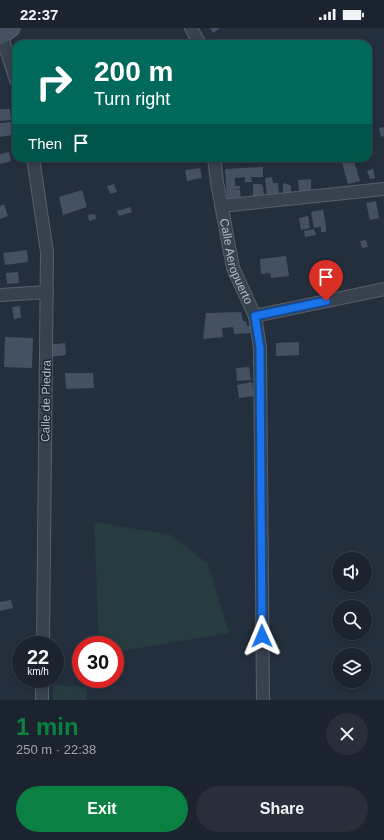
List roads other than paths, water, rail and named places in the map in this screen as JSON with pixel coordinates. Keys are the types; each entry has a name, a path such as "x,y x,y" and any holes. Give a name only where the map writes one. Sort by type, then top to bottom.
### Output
{"street":[{"path":"191,28 198,40"},
{"path":"3,32 12,65"},
{"name":"Calle de Piedra","path":"34,162 47,252 43,636"},
{"name":"Calle Aeropuerto","path":"215,162 221,206 233,268 255,316 260,348 263,700"},
{"path":"221,206 384,189"},
{"path":"255,316 384,289"},
{"path":"0,296 47,292"},
{"path":"42,688 42,700"}]}
